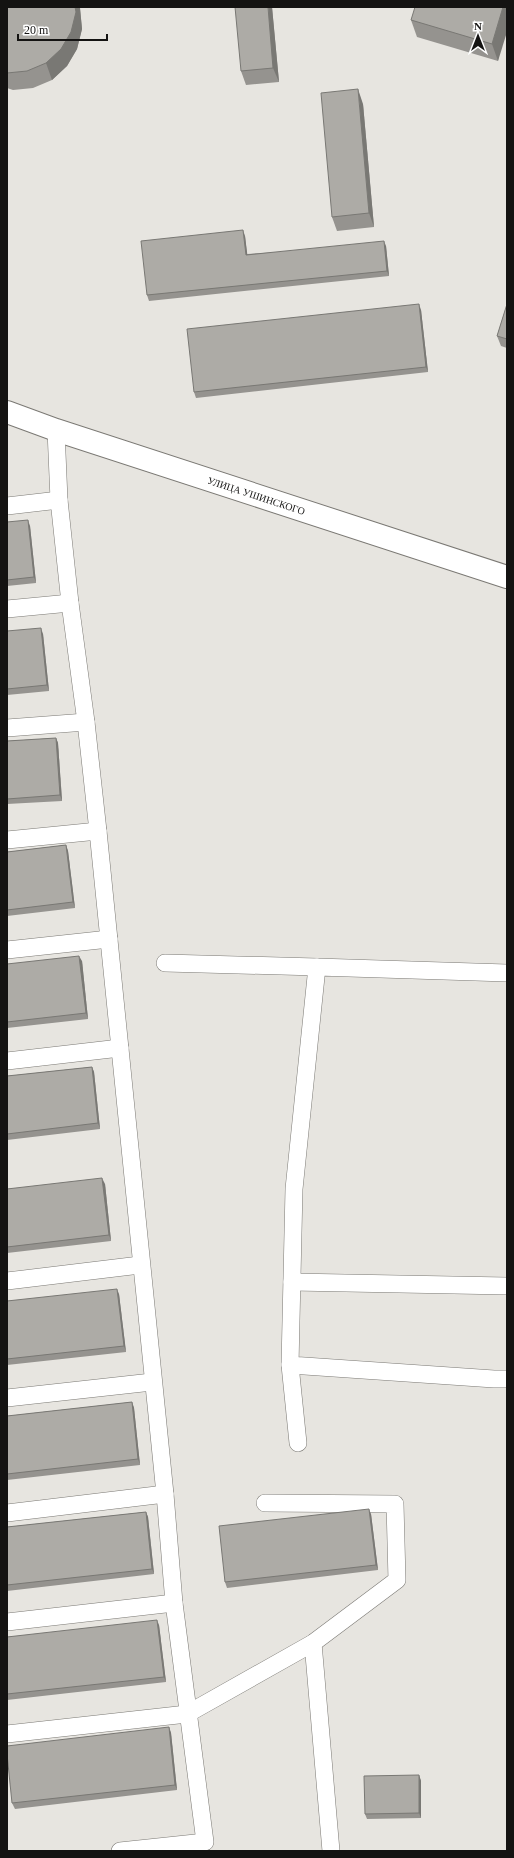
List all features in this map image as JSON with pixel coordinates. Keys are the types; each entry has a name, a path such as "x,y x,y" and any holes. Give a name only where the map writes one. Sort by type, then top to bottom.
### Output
{"street":[{"name":"УЛИЦА УШИНСКОГО","path":"7,412 56,430 507,577"}],"lane":[{"path":"56,430 59,500 98,831 140,1266 165,1494 174,1603 205,1842 120,1851"},
{"path":"7,506 59,500"},
{"path":"7,609 70,603"},
{"path":"7,728 86,722"},
{"path":"7,840 98,831"},
{"path":"7,950 109,938"},
{"path":"165,963 507,973"},
{"path":"298,1443 290,1365 294,1189 317,967"},
{"path":"7,1061 120,1048"},
{"path":"7,1281 140,1266"},
{"path":"292,1282 507,1286"},
{"path":"290,1365 507,1379"},
{"path":"7,1398 152,1382"},
{"path":"7,1513 165,1494"},
{"path":"7,1734 188,1714 313,1643 397,1580 395,1504 265,1503"},
{"path":"7,1622 174,1603"},
{"path":"313,1643 331,1851"}],"building":[{"path":"7,7 75,7 76,12 71,32 61,49 46,63 27,71 7,73"},
{"path":"235,7 268,7 273,68 241,71"},
{"path":"415,7 503,7 492,44 411,20"},
{"path":"358,89 369,213 332,217 321,93"},
{"path":"243,230 246,255 384,241 387,271 147,295 141,241"},
{"path":"419,304 426,367 194,392 187,329"},
{"path":"507,304 507,339 497,336"},
{"path":"28,520 34,577 7,580 7,522"},
{"path":"41,628 47,685 7,689 7,631"},
{"path":"56,738 60,795 7,799 7,741"},
{"path":"66,845 73,902 7,910 7,852"},
{"path":"79,956 86,1013 7,1022 7,964"},
{"path":"92,1067 98,1123 7,1134 7,1076"},
{"path":"102,1178 109,1235 7,1247 7,1189"},
{"path":"117,1289 124,1346 7,1359 7,1301"},
{"path":"132,1402 138,1459 7,1474 7,1416"},
{"path":"369,1509 376,1565 225,1582 219,1526"},
{"path":"146,1512 152,1569 7,1585 7,1527"},
{"path":"157,1620 164,1677 7,1694 7,1637"},
{"path":"169,1727 175,1785 12,1803 7,1746"},
{"path":"419,1775 419,1813 365,1814 364,1776"}]}
